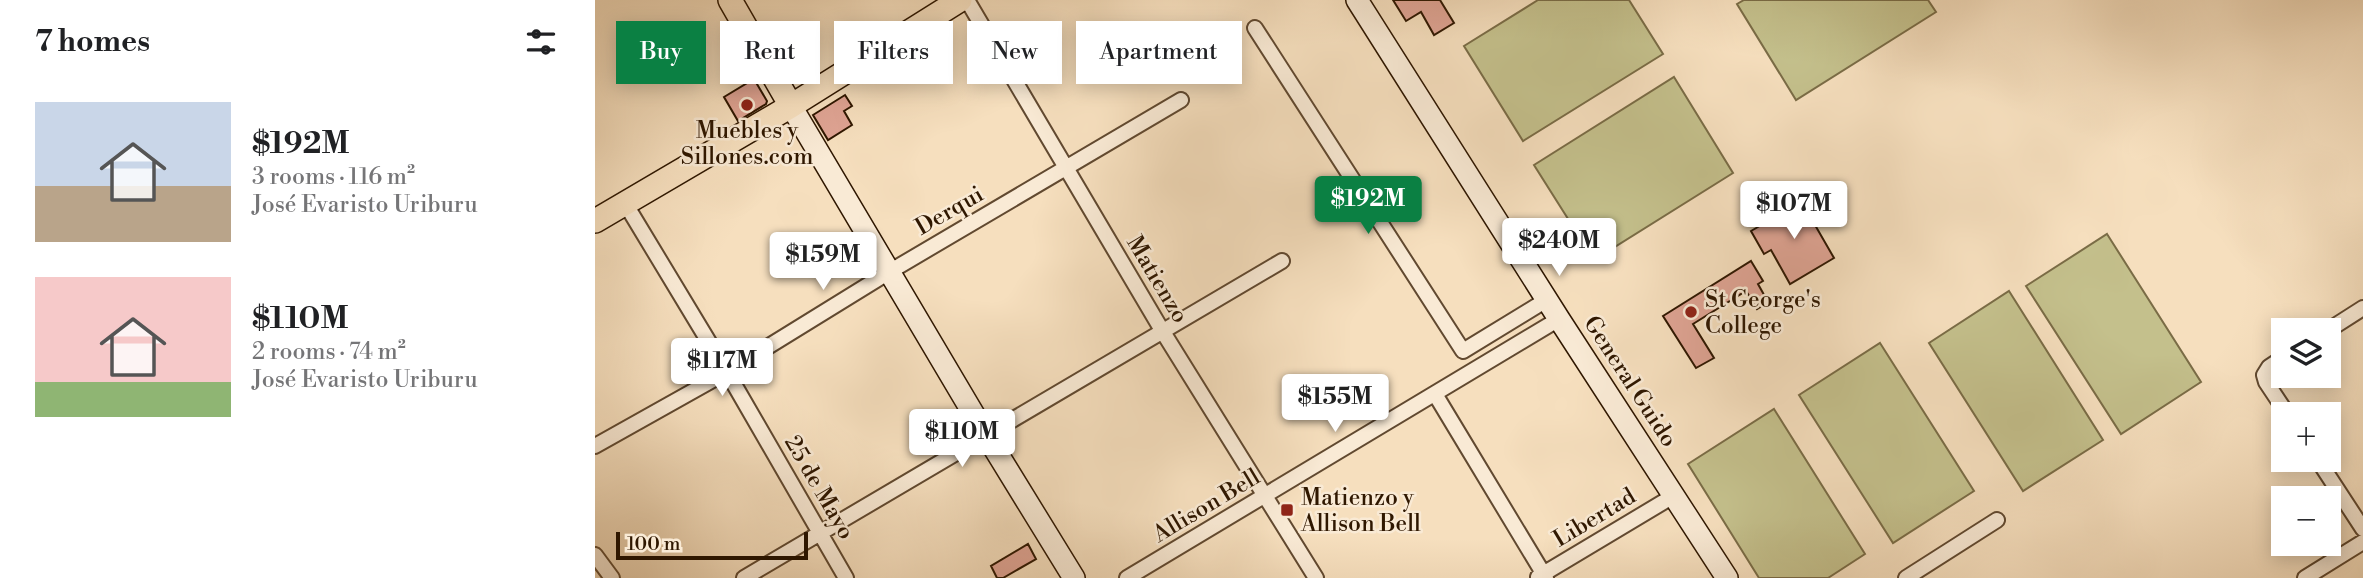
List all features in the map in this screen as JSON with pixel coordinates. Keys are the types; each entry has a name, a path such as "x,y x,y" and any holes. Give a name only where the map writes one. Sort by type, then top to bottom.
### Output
{"main road":[{"path":"730,0 986,435 1074,578"},
{"path":"595,221 791,106 960,0"},
{"name":"General Guido","path":"1357,0 1727,578"}],"street":[{"name":"Matienzo","path":"967,0 1163,332 1316,578"},
{"path":"1255,28 1463,351 1548,299"},
{"name":"Derqui","path":"595,446 727,372 889,272 1181,100"},
{"name":"25 de Mayo","path":"625,203 846,578"},
{"path":"744,578 1282,261"},
{"path":"2341,322 2363,308"},
{"name":"Allison Bell","path":"1128,578 1559,319"},
{"path":"2271,365 2264,374 2279,402"},
{"path":"1435,394 1542,577"},
{"path":"2326,472 2363,529"},
{"name":"Libertad","path":"1542,577 1675,495"},
{"path":"1906,578 1997,520"},
{"path":"2305,578 2363,542"},
{"path":"595,555 612,578"}],"shaded area":[{"path":"1538,0 1629,0 1663,54 1523,141 1464,46"},
{"path":"1744,0 1928,0 1936,12 1796,100 1737,4"},
{"path":"1674,77 1733,173 1594,260 1534,165"},
{"path":"2107,234 2201,382 2121,434 2026,286"},
{"path":"2009,291 2103,440 2023,491 1929,343"},
{"path":"1880,343 1974,491 1893,543 1799,395"},
{"path":"1774,409 1865,554 1828,578 1759,578 1688,464"}],"building":[{"path":"1393,0 1440,0 1454,23 1434,35 1421,12 1406,21"},
{"name":"Muebles y Sillones.com","path":"746,84 757,84 767,101 738,121 724,97"},
{"path":"845,95 852,106 844,111 852,125 828,140 813,115"},
{"path":"1806,199 1819,222 1815,225 1834,258 1790,284 1771,250 1764,254 1751,231"},
{"name":"St George's College","path":"1751,261 1763,281 1758,284 1768,302 1757,309 1746,291 1693,324 1714,358 1696,368 1663,316"},
{"path":"1028,544 1036,559 1003,578 997,578 991,566"}],"place":[{"name":"Muebles y Sillones.com","path":"747,105"},
{"name":"St George's College","path":"1691,312"},
{"name":"Matienzo y Allison Bell","path":"1287,510"}]}
